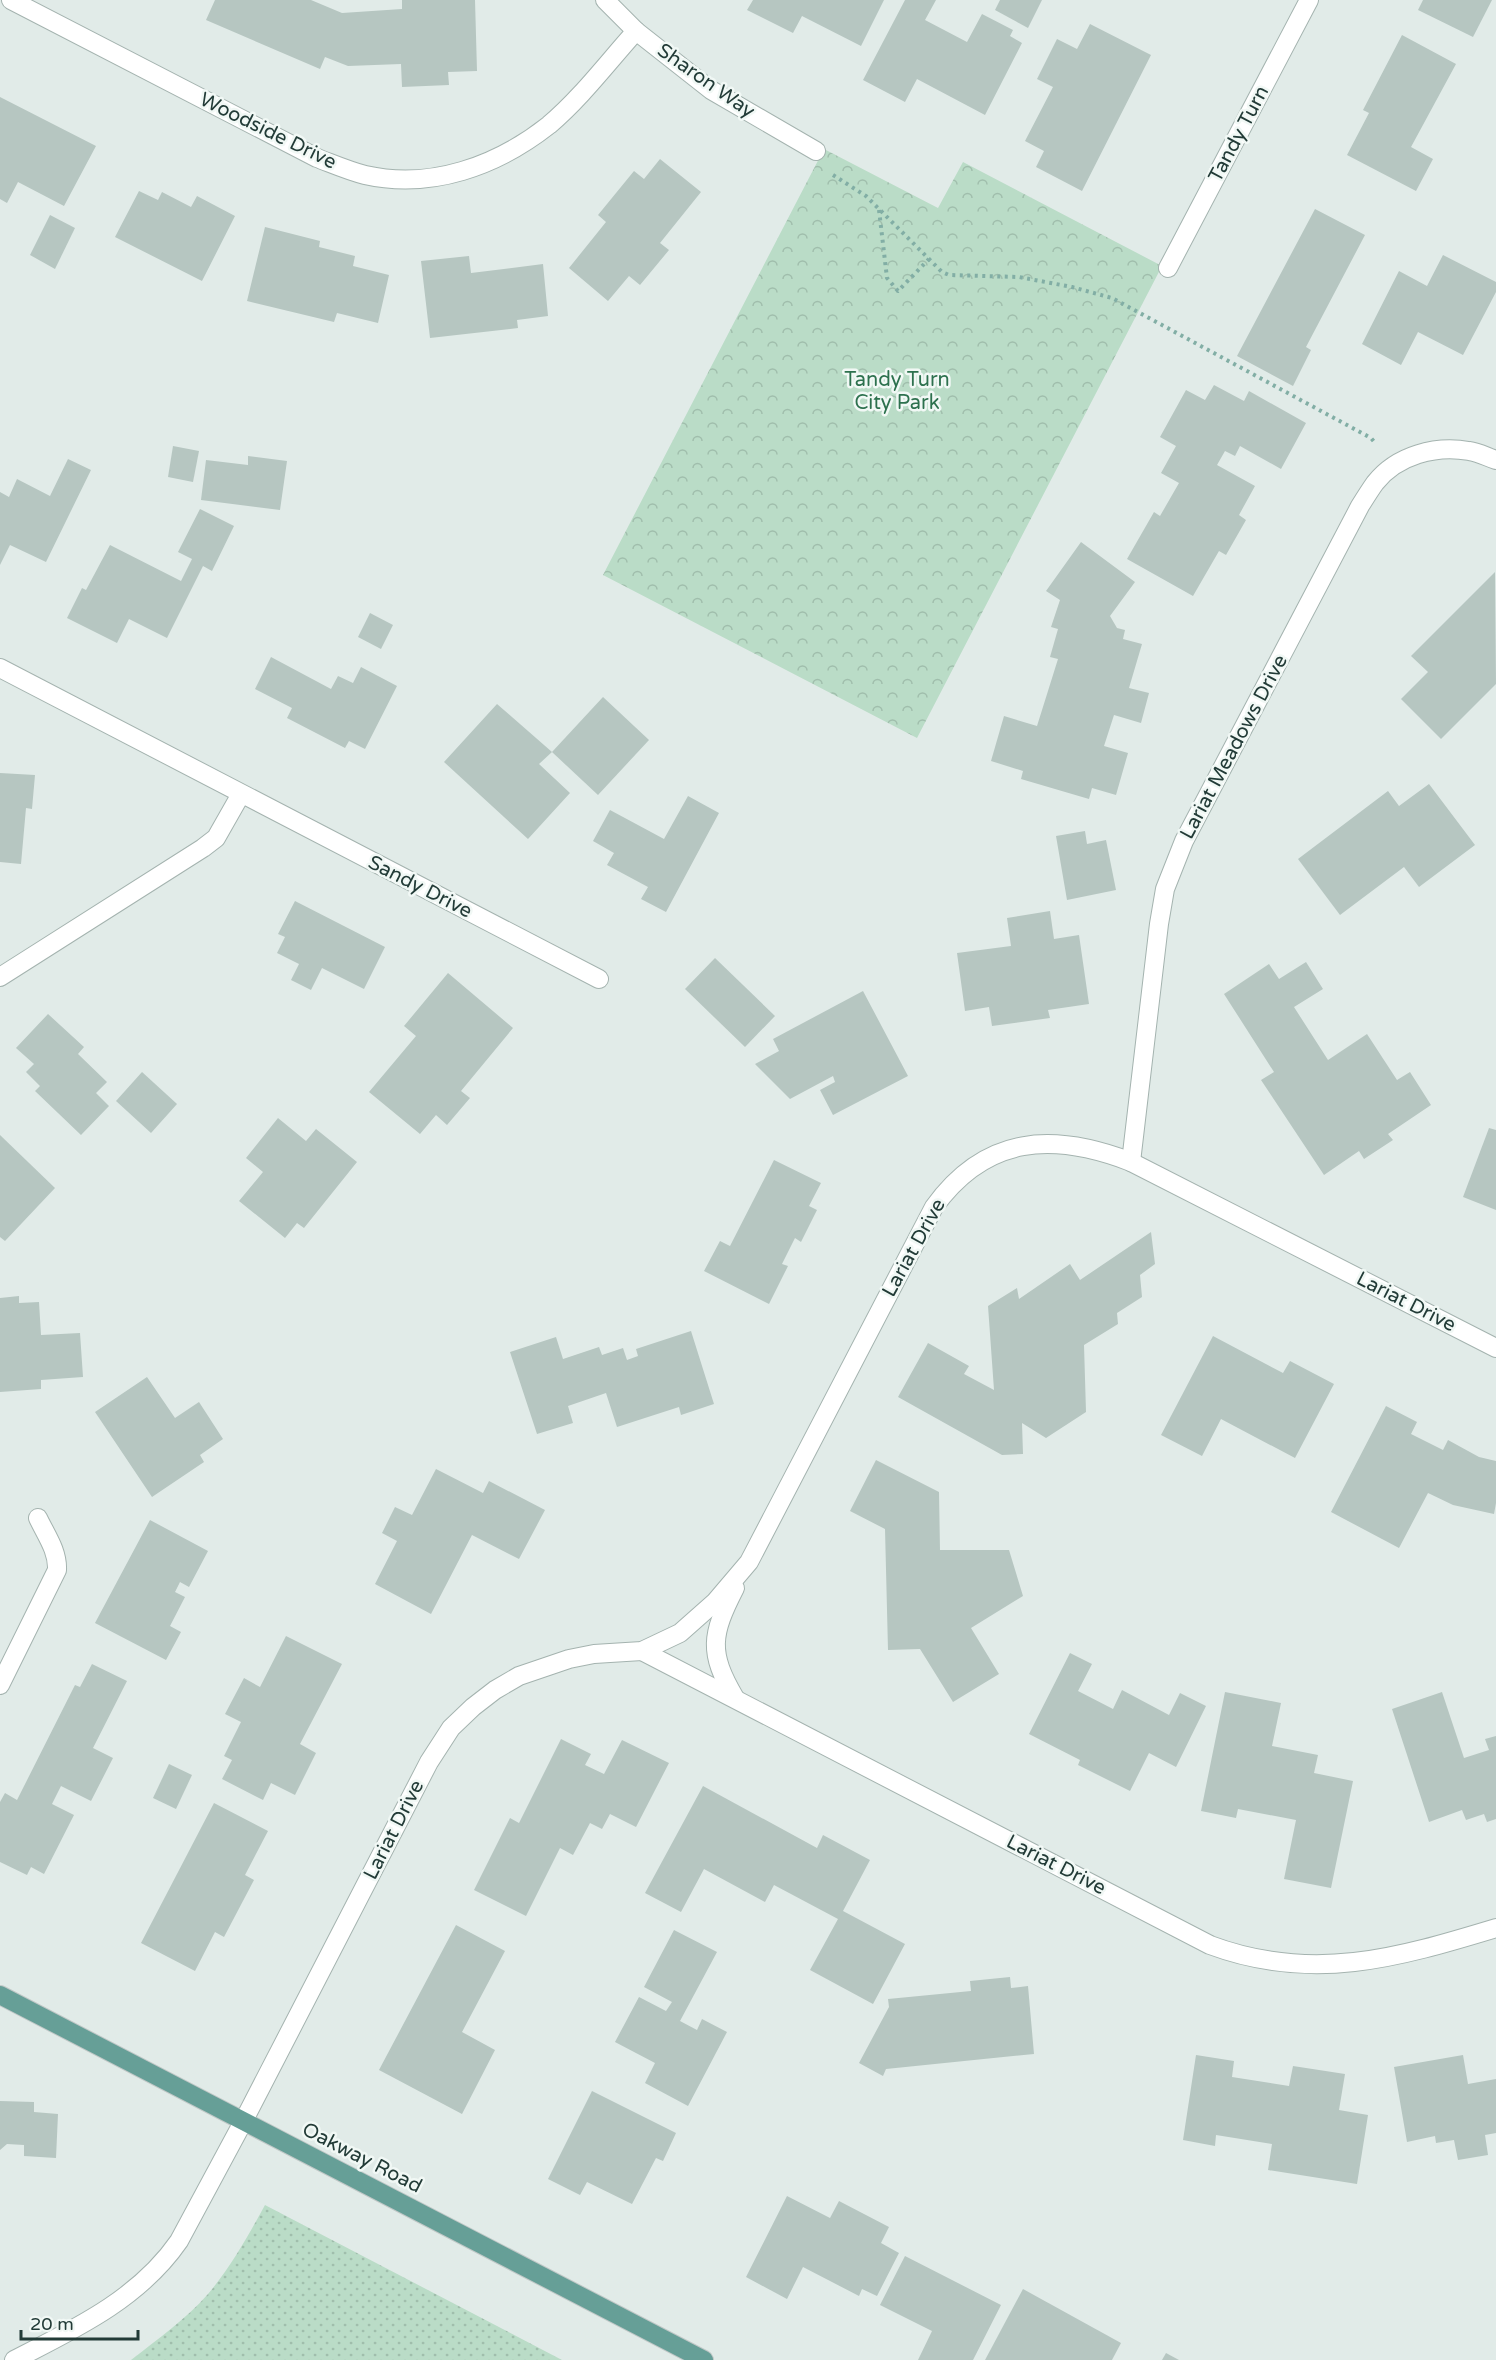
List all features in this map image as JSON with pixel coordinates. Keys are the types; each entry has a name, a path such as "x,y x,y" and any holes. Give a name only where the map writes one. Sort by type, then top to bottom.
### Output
{"main road":[{"name":"Oakway Road","path":"0,1995 704,2360"}],"street":[{"name":"Woodside Drive","path":"11,0 317,158 365,175 410,180 453,175 484,164 549,125 636,31"},
{"name":"Sharon Way","path":"605,0 636,31 711,90 816,151"},
{"name":"Tandy Turn","path":"1168,268 1309,0"},
{"name":"Lariat Meadows Drive","path":"1131,1162 1159,924 1165,889 1175,861 1360,506 1376,482 1394,466 1414,455 1442,450 1470,451 1496,460"},
{"name":"Sandy Drive","path":"0,668 599,979"},
{"path":"0,977 203,848 216,838 241,794"},
{"name":"Lariat Drive","path":"14,2360 116,2304 147,2279 179,2241 429,1762 452,1728 473,1707 495,1690 543,1666 594,1654 642,1651 680,1633 699,1618 749,1562 934,1207 948,1187 967,1170 1020,1147 1046,1142 1092,1148 1131,1162 1496,1348"},
{"path":"0,1685 57,1570 55,1551 38,1518"},
{"path":"735,1698 720,1670 715,1647 717,1630 724,1611 749,1562"},
{"name":"Lariat Drive","path":"642,1651 1210,1946 1278,1963 1369,1962 1420,1951 1496,1928"}],"path":[{"path":"816,151 810,162 855,187 942,272 949,275 1019,277 1047,281 1102,295 1127,305 1371,438 1394,466"},
{"path":"879,209 887,278 898,291 929,259"}],"green space":[{"name":"Tandy Turn City Park","path":"824,149 938,208 963,162 1162,266 917,738 603,575"},
{"path":"265,2205 562,2360 131,2360 181,2320 208,2294 232,2262"}],"building":[{"path":"215,0 311,0 342,13 402,9 402,0 475,0 477,71 448,72 449,85 402,87 401,64 348,66 325,57 320,69 206,20"},
{"path":"753,0 884,0 861,46 802,16 793,33 747,10"},
{"path":"905,0 936,0 925,20 967,42 982,14 1013,30 1010,36 1022,43 985,115 917,79 905,102 863,80"},
{"path":"1000,0 1042,0 1028,28 995,10"},
{"path":"1423,0 1492,0 1473,37 1418,10"},
{"path":"1090,24 1151,55 1082,191 1036,167 1044,151 1025,141 1053,87 1037,79 1057,39 1077,49"},
{"path":"1402,35 1456,64 1411,147 1433,159 1416,191 1347,155 1369,113 1363,110"},
{"path":"0,97 96,146 64,206 18,182 7,203 0,199"},
{"path":"660,159 701,192 660,243 669,250 640,285 629,276 608,301 569,268 606,222 598,215 634,171 644,179"},
{"path":"139,191 158,200 162,192 191,207 197,196 235,216 202,281 115,237"},
{"path":"1315,209 1365,235 1306,347 1311,350 1293,386 1237,356"},
{"path":"50,215 75,228 55,269 30,255"},
{"path":"265,227 320,241 319,247 355,256 353,266 389,275 378,323 337,313 334,322 247,301"},
{"path":"1443,255 1496,282 1496,292 1463,355 1418,332 1401,365 1362,344 1399,271 1427,286"},
{"path":"469,256 471,273 543,264 548,316 517,320 518,328 430,338 421,261"},
{"path":"1214,385 1244,401 1249,391 1306,423 1281,469 1240,446 1235,456 1225,451 1217,465 1255,486 1239,515 1246,520 1226,555 1219,551 1193,596 1127,559 1154,512 1160,516 1179,483 1161,473 1176,446 1160,437 1186,390 1205,400"},
{"path":"173,446 199,451 193,482 168,477"},
{"path":"248,456 287,461 280,510 201,500 206,460 248,465"},
{"path":"68,459 91,470 46,562 10,545 0,565 0,492 9,497 17,479 50,496"},
{"path":"200,509 234,526 212,571 203,566 167,638 129,619 117,643 67,618 82,588 86,590 110,545 181,581 192,559 178,552"},
{"path":"1081,542 1135,582 1110,616 1117,628 1125,630 1123,639 1142,644 1129,688 1149,693 1141,723 1114,715 1104,746 1128,753 1116,795 1092,788 1089,799 1021,779 1023,771 991,761 1004,716 1037,726 1058,659 1050,657 1058,629 1051,627 1060,600 1046,591"},
{"path":"1495,572 1496,684 1441,739 1401,699 1428,672 1411,656"},
{"path":"370,613 393,625 381,649 358,637"},
{"path":"271,657 331,689 338,676 353,683 361,667 397,686 365,749 349,741 345,748 287,718 292,708 255,689"},
{"path":"603,697 649,740 598,795 552,752"},
{"path":"497,704 552,752 539,764 570,793 528,839 444,762"},
{"path":"0,773 35,775 32,809 26,808 21,864 0,862"},
{"path":"1429,784 1475,845 1419,887 1404,867 1340,915 1298,859 1388,791 1399,806"},
{"path":"688,796 719,813 666,912 641,899 648,887 607,865 614,853 593,841 610,810 664,839"},
{"path":"1085,831 1087,844 1106,840 1116,890 1067,900 1056,836"},
{"path":"295,901 385,947 364,989 322,968 311,990 291,980 299,964 277,953 285,937 278,934"},
{"path":"1050,911 1054,939 1079,935 1089,1004 1048,1010 1050,1018 992,1026 989,1007 965,1011 957,953 1011,946 1007,918"},
{"path":"715,958 775,1016 745,1047 685,989"},
{"path":"1306,962 1323,989 1294,1007 1328,1060 1367,1034 1397,1080 1410,1072 1431,1105 1388,1134 1393,1140 1364,1159 1359,1151 1324,1175 1261,1080 1274,1072 1224,994 1269,964 1279,979"},
{"path":"448,973 513,1028 461,1091 470,1098 447,1125 436,1115 420,1134 369,1092 416,1036 404,1026"},
{"path":"863,991 908,1076 833,1115 820,1090 835,1082 833,1076 790,1099 755,1064 779,1051 773,1039"},
{"path":"48,1014 84,1047 78,1054 107,1082 96,1093 109,1106 81,1135 35,1091 40,1086 26,1072 34,1064 16,1048"},
{"path":"142,1072 177,1104 151,1133 116,1101"},
{"path":"278,1118 306,1141 316,1129 357,1162 304,1228 297,1223 285,1238 239,1201 263,1172 246,1158"},
{"path":"1489,1128 1496,1130 1496,1210 1463,1197"},
{"path":"0,1135 55,1188 5,1241 0,1237"},
{"path":"774,1160 821,1183 809,1206 817,1210 801,1242 795,1238 782,1264 788,1266 769,1304 704,1271 720,1241 730,1246"},
{"path":"1151,1232 1155,1264 1140,1275 1142,1297 1117,1313 1118,1324 1084,1345 1086,1412 1046,1438 1022,1423 1023,1454 1002,1455 898,1397 928,1343 969,1366 964,1374 994,1390 988,1306 1017,1288 1019,1299 1070,1264 1080,1280"},
{"path":"19,1296 19,1303 39,1302 41,1335 80,1333 83,1377 41,1380 41,1389 0,1392 0,1298"},
{"path":"691,1331 714,1404 681,1415 679,1407 617,1427 606,1393 568,1406 573,1423 537,1434 510,1352 556,1337 563,1359 599,1347 602,1355 623,1348 627,1360 638,1356 636,1349"},
{"path":"1213,1336 1283,1373 1290,1361 1334,1384 1295,1458 1221,1419 1202,1456 1161,1435"},
{"path":"147,1377 175,1418 199,1402 223,1439 200,1455 204,1462 152,1497 95,1412"},
{"path":"1386,1406 1417,1422 1411,1434 1443,1450 1448,1440 1479,1457 1496,1461 1494,1514 1453,1505 1428,1493 1399,1548 1331,1512"},
{"path":"876,1460 939,1492 940,1550 1009,1550 1023,1596 971,1628 999,1674 953,1702 920,1649 888,1650 885,1529 850,1511"},
{"path":"436,1469 483,1493 489,1481 545,1510 519,1559 472,1535 431,1614 375,1584 397,1541 382,1533 395,1507 412,1515"},
{"path":"150,1520 208,1551 189,1587 180,1582 175,1592 185,1597 170,1626 181,1632 166,1660 95,1623"},
{"path":"286,1636 342,1664 300,1744 316,1753 295,1795 271,1783 263,1800 222,1779 232,1760 224,1756 241,1722 225,1714 244,1678 260,1687"},
{"path":"1070,1653 1092,1664 1078,1691 1113,1709 1122,1690 1169,1715 1180,1693 1206,1706 1176,1767 1149,1753 1130,1791 1078,1765 1080,1760 1029,1734"},
{"path":"92,1664 127,1681 93,1748 113,1758 91,1801 61,1786 52,1804 74,1815 44,1874 31,1867 27,1875 0,1862 0,1802 5,1793 17,1800 75,1685 80,1687"},
{"path":"1225,1692 1281,1703 1272,1746 1318,1755 1314,1773 1353,1781 1331,1888 1284,1879 1296,1820 1238,1809 1236,1818 1201,1811"},
{"path":"1442,1692 1464,1758 1489,1750 1485,1739 1496,1736 1496,1819 1487,1822 1484,1814 1466,1820 1462,1810 1429,1822 1392,1709"},
{"path":"561,1739 591,1754 585,1765 604,1774 622,1740 669,1763 636,1827 610,1814 602,1829 590,1823 573,1855 560,1848 526,1916 474,1890 510,1818 519,1823"},
{"path":"169,1764 192,1775 176,1809 153,1798"},
{"path":"703,1786 817,1848 823,1835 870,1860 843,1911 905,1944 873,2004 810,1970 838,1919 774,1885 765,1902 704,1869 681,1912 645,1893"},
{"path":"214,1803 268,1831 245,1875 254,1880 224,1937 215,1932 195,1971 141,1943"},
{"path":"456,1925 505,1951 462,2032 495,2050 462,2114 379,2070"},
{"path":"674,1930 717,1952 680,2021 697,2030 702,2019 727,2032 688,2106 645,2083 655,2063 615,2042 639,1997 666,2011 672,2002 644,1987"},
{"path":"1010,1977 1011,1988 1028,1986 1034,2054 886,2069 883,2076 859,2063 889,2007 888,1999 971,1991 970,1981"},
{"path":"1196,2055 1234,2061 1232,2077 1289,2086 1293,2066 1345,2074 1339,2110 1368,2115 1357,2184 1268,2170 1272,2144 1216,2135 1215,2146 1183,2140"},
{"path":"1463,2055 1468,2084 1496,2079 1496,2133 1485,2135 1488,2155 1458,2160 1454,2140 1436,2143 1435,2136 1407,2142 1394,2067"},
{"path":"592,2091 676,2133 663,2161 656,2158 632,2204 587,2182 580,2195 548,2179"},
{"path":"0,2101 34,2102 34,2112 58,2114 56,2158 24,2156 24,2145 7,2144 0,2150"},
{"path":"787,2196 830,2218 839,2201 889,2227 881,2243 899,2253 877,2296 862,2289 859,2296 803,2267 787,2299 746,2277"},
{"path":"905,2256 1001,2305 973,2360 918,2360 932,2331 880,2305"},
{"path":"1023,2289 1121,2343 1112,2360 985,2360"},
{"path":"1166,2353 1179,2360 1162,2360"}]}
